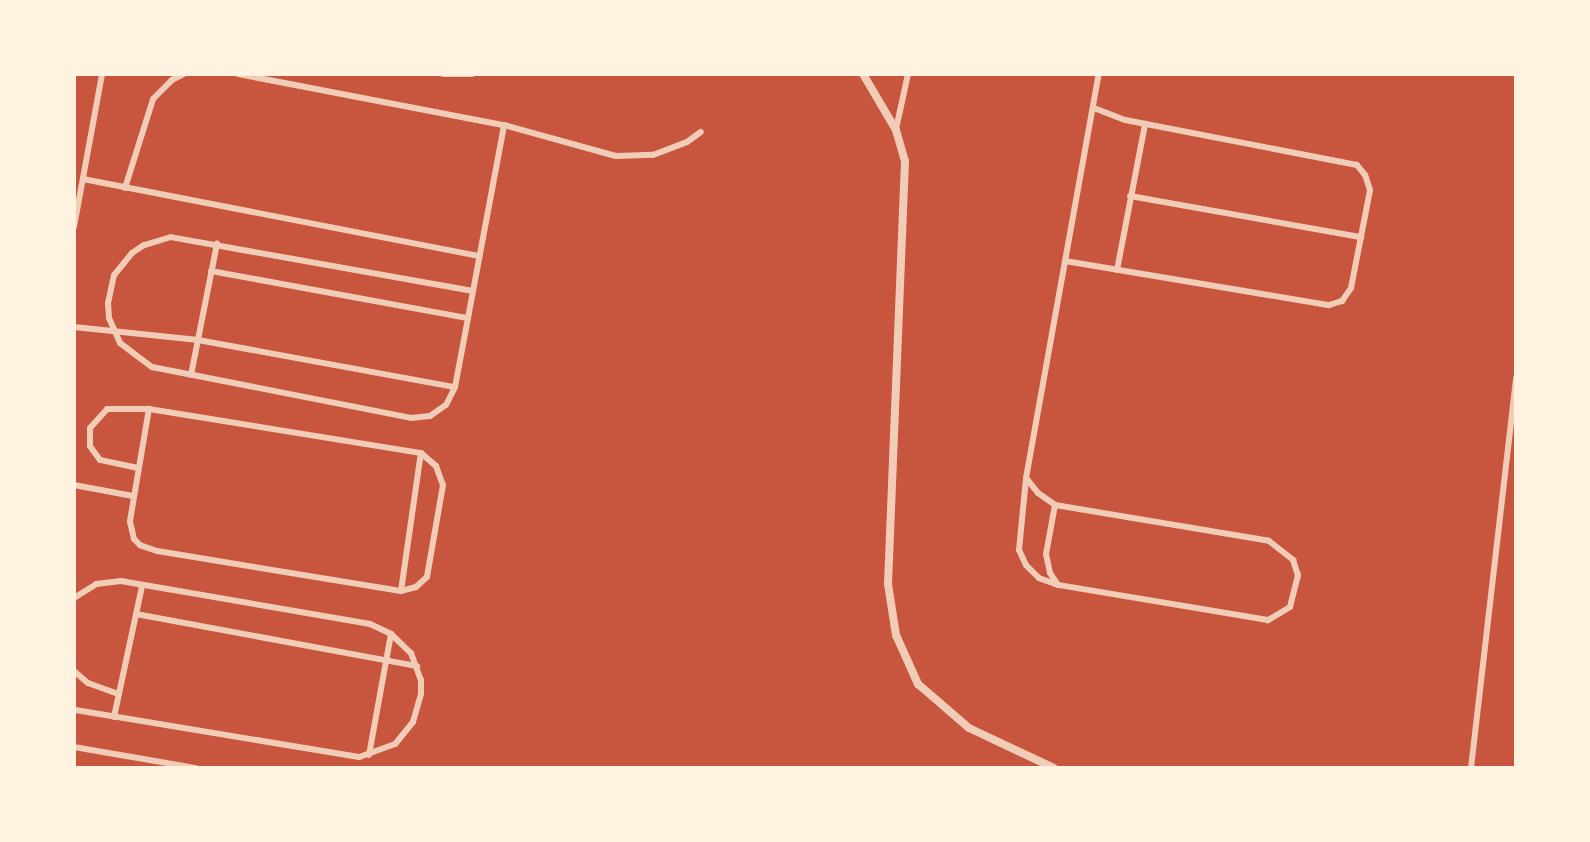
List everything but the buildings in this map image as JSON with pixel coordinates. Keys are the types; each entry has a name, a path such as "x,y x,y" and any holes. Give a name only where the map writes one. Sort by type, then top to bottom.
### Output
{"street":[{"path":"863,74 896,130 905,161 888,584 896,635 918,684 969,728 1054,768"}],"lane":[{"path":"74,227 102,74"},
{"path":"125,188 153,99 172,80 184,74"},
{"path":"238,74 504,125 599,151 635,157 670,150 701,132"},
{"path":"443,74 472,74"},
{"path":"896,130 908,74"},
{"path":"1026,478 1038,493 1055,505 1269,541 1293,560 1298,575 1290,607 1268,620 1058,585 1039,578 1019,550 1026,478 1099,74"},
{"path":"1065,261 1329,305 1342,301 1351,288 1370,190 1365,175 1357,165 1145,124 1093,108"},
{"path":"1117,270 1145,124"},
{"path":"473,291 171,237 144,245 132,253 114,275 108,303 120,343 140,361 191,375 411,418 439,411 455,387 480,256 504,125"},
{"path":"83,179 480,256"},
{"path":"1130,196 1361,237"},
{"path":"191,375 217,244"},
{"path":"211,271 468,318"},
{"path":"74,327 198,340 455,387"},
{"path":"1471,768 1516,377"},
{"path":"138,468 100,460 90,446 90,428 107,409 149,409 421,453 436,466 443,485 432,562 422,583 401,591 149,549 134,539 130,530 149,409"},
{"path":"401,591 421,453"},
{"path":"74,485 133,496"},
{"path":"1055,505 1046,554 1050,573 1058,585"},
{"path":"74,598 85,589 108,581 370,624 402,642 417,666 421,694 413,722 395,744 369,755 348,756 74,710"},
{"path":"114,717 142,586"},
{"path":"136,614 417,666"},
{"path":"369,755 391,634"},
{"path":"74,671 88,683 119,694"},
{"path":"74,747 196,768"}]}
